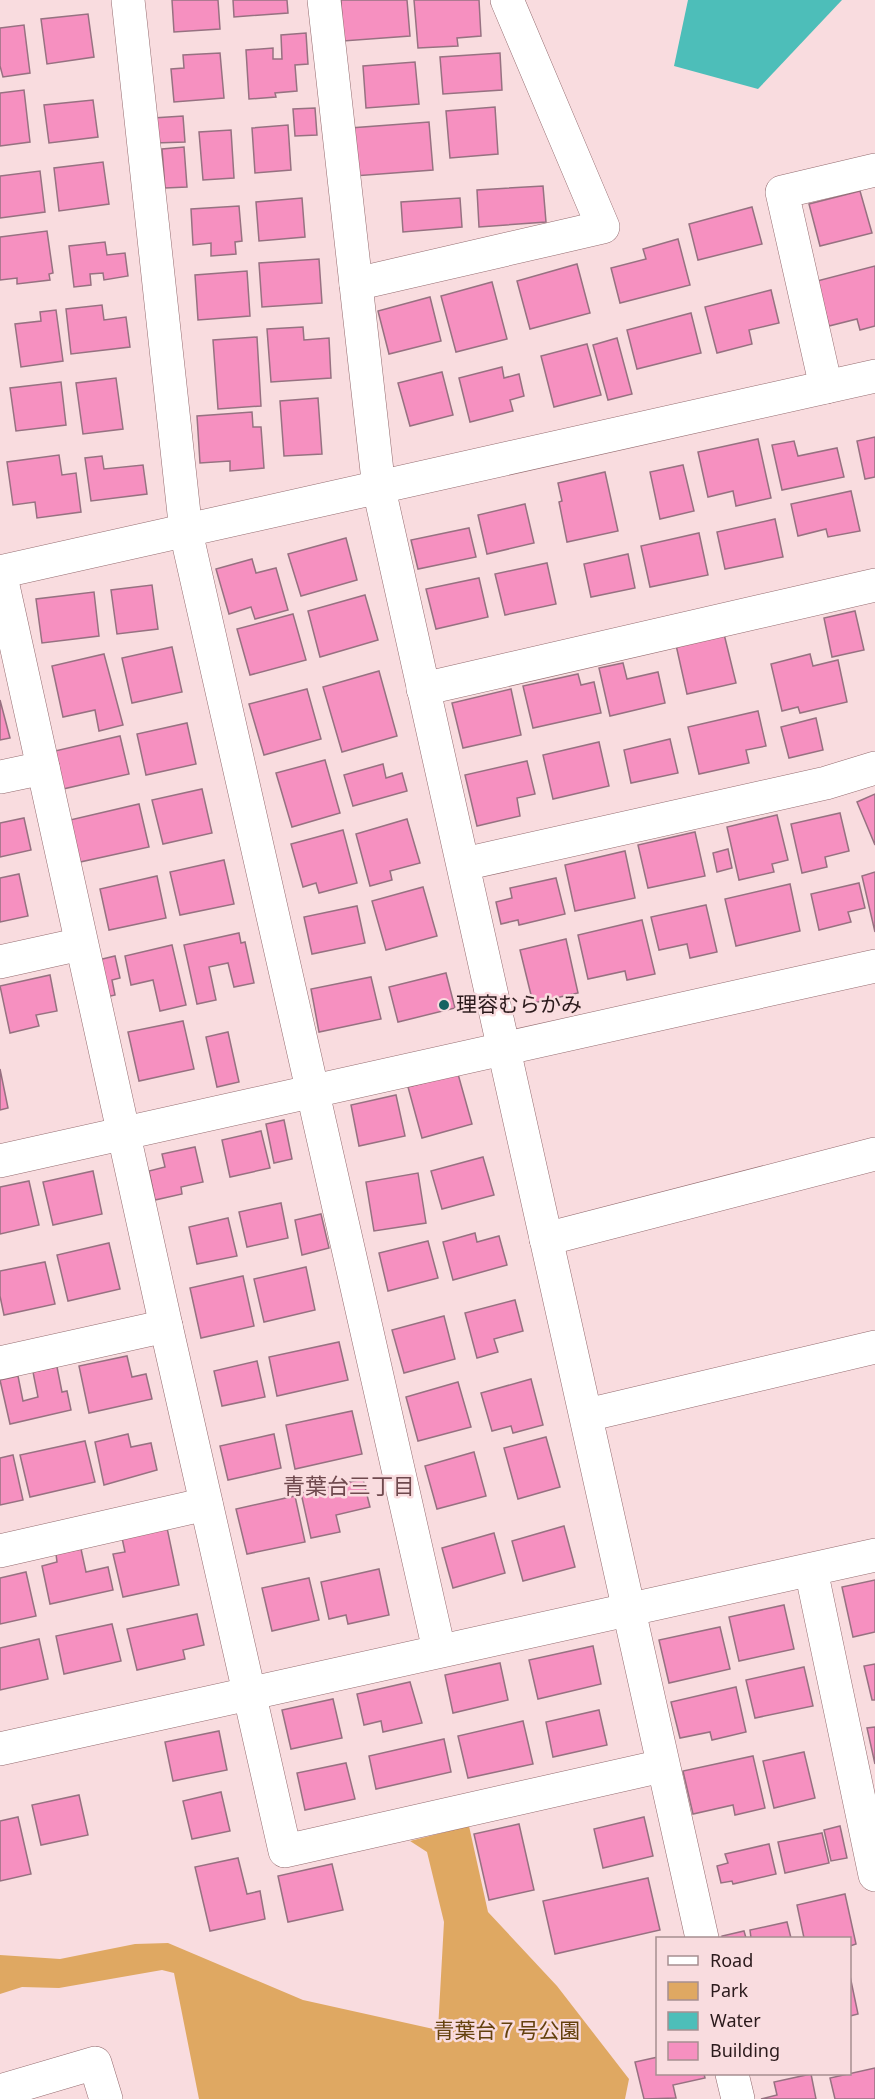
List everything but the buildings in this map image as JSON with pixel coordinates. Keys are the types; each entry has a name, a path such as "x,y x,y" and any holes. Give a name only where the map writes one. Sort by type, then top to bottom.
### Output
{"street":[{"path":"128,0 186,532 440,1650"},
{"path":"324,0 379,489 702,1937"},
{"path":"357,284 603,226 507,0"},
{"path":"826,387 782,192 875,170"},
{"path":"662,1766 285,1851 165,1326 0,572 379,489 875,376"},
{"path":"423,689 875,585"},
{"path":"0,777 43,768"},
{"path":"464,864 826,783 875,768"},
{"path":"0,962 81,944"},
{"path":"0,1161 875,966"},
{"path":"546,1239 875,1154"},
{"path":"0,1363 165,1326"},
{"path":"587,1415 875,1347"},
{"path":"0,1551 206,1504"},
{"path":"0,1749 875,1555"},
{"path":"811,1570 875,1875"},
{"path":"0,2091 95,2062 106,2099"},
{"path":"732,2075 738,2099"}],"green space":[{"name":"青葉台７号公園","path":"469,1826 488,1912 557,1986 629,2079 625,2099 199,2099 174,1973 162,1970 59,1988 22,1987 0,1994 0,1955 60,1959 135,1944 168,1943 303,2000 438,2030 444,1922 427,1852 410,1841"}],"water":[{"path":"688,0 842,0 758,89 674,66"}],"place":[{"name":"理容むらかみ","path":"444,1005"}],"district":[{"name":"青葉台三丁目","path":"349,1486"}]}
